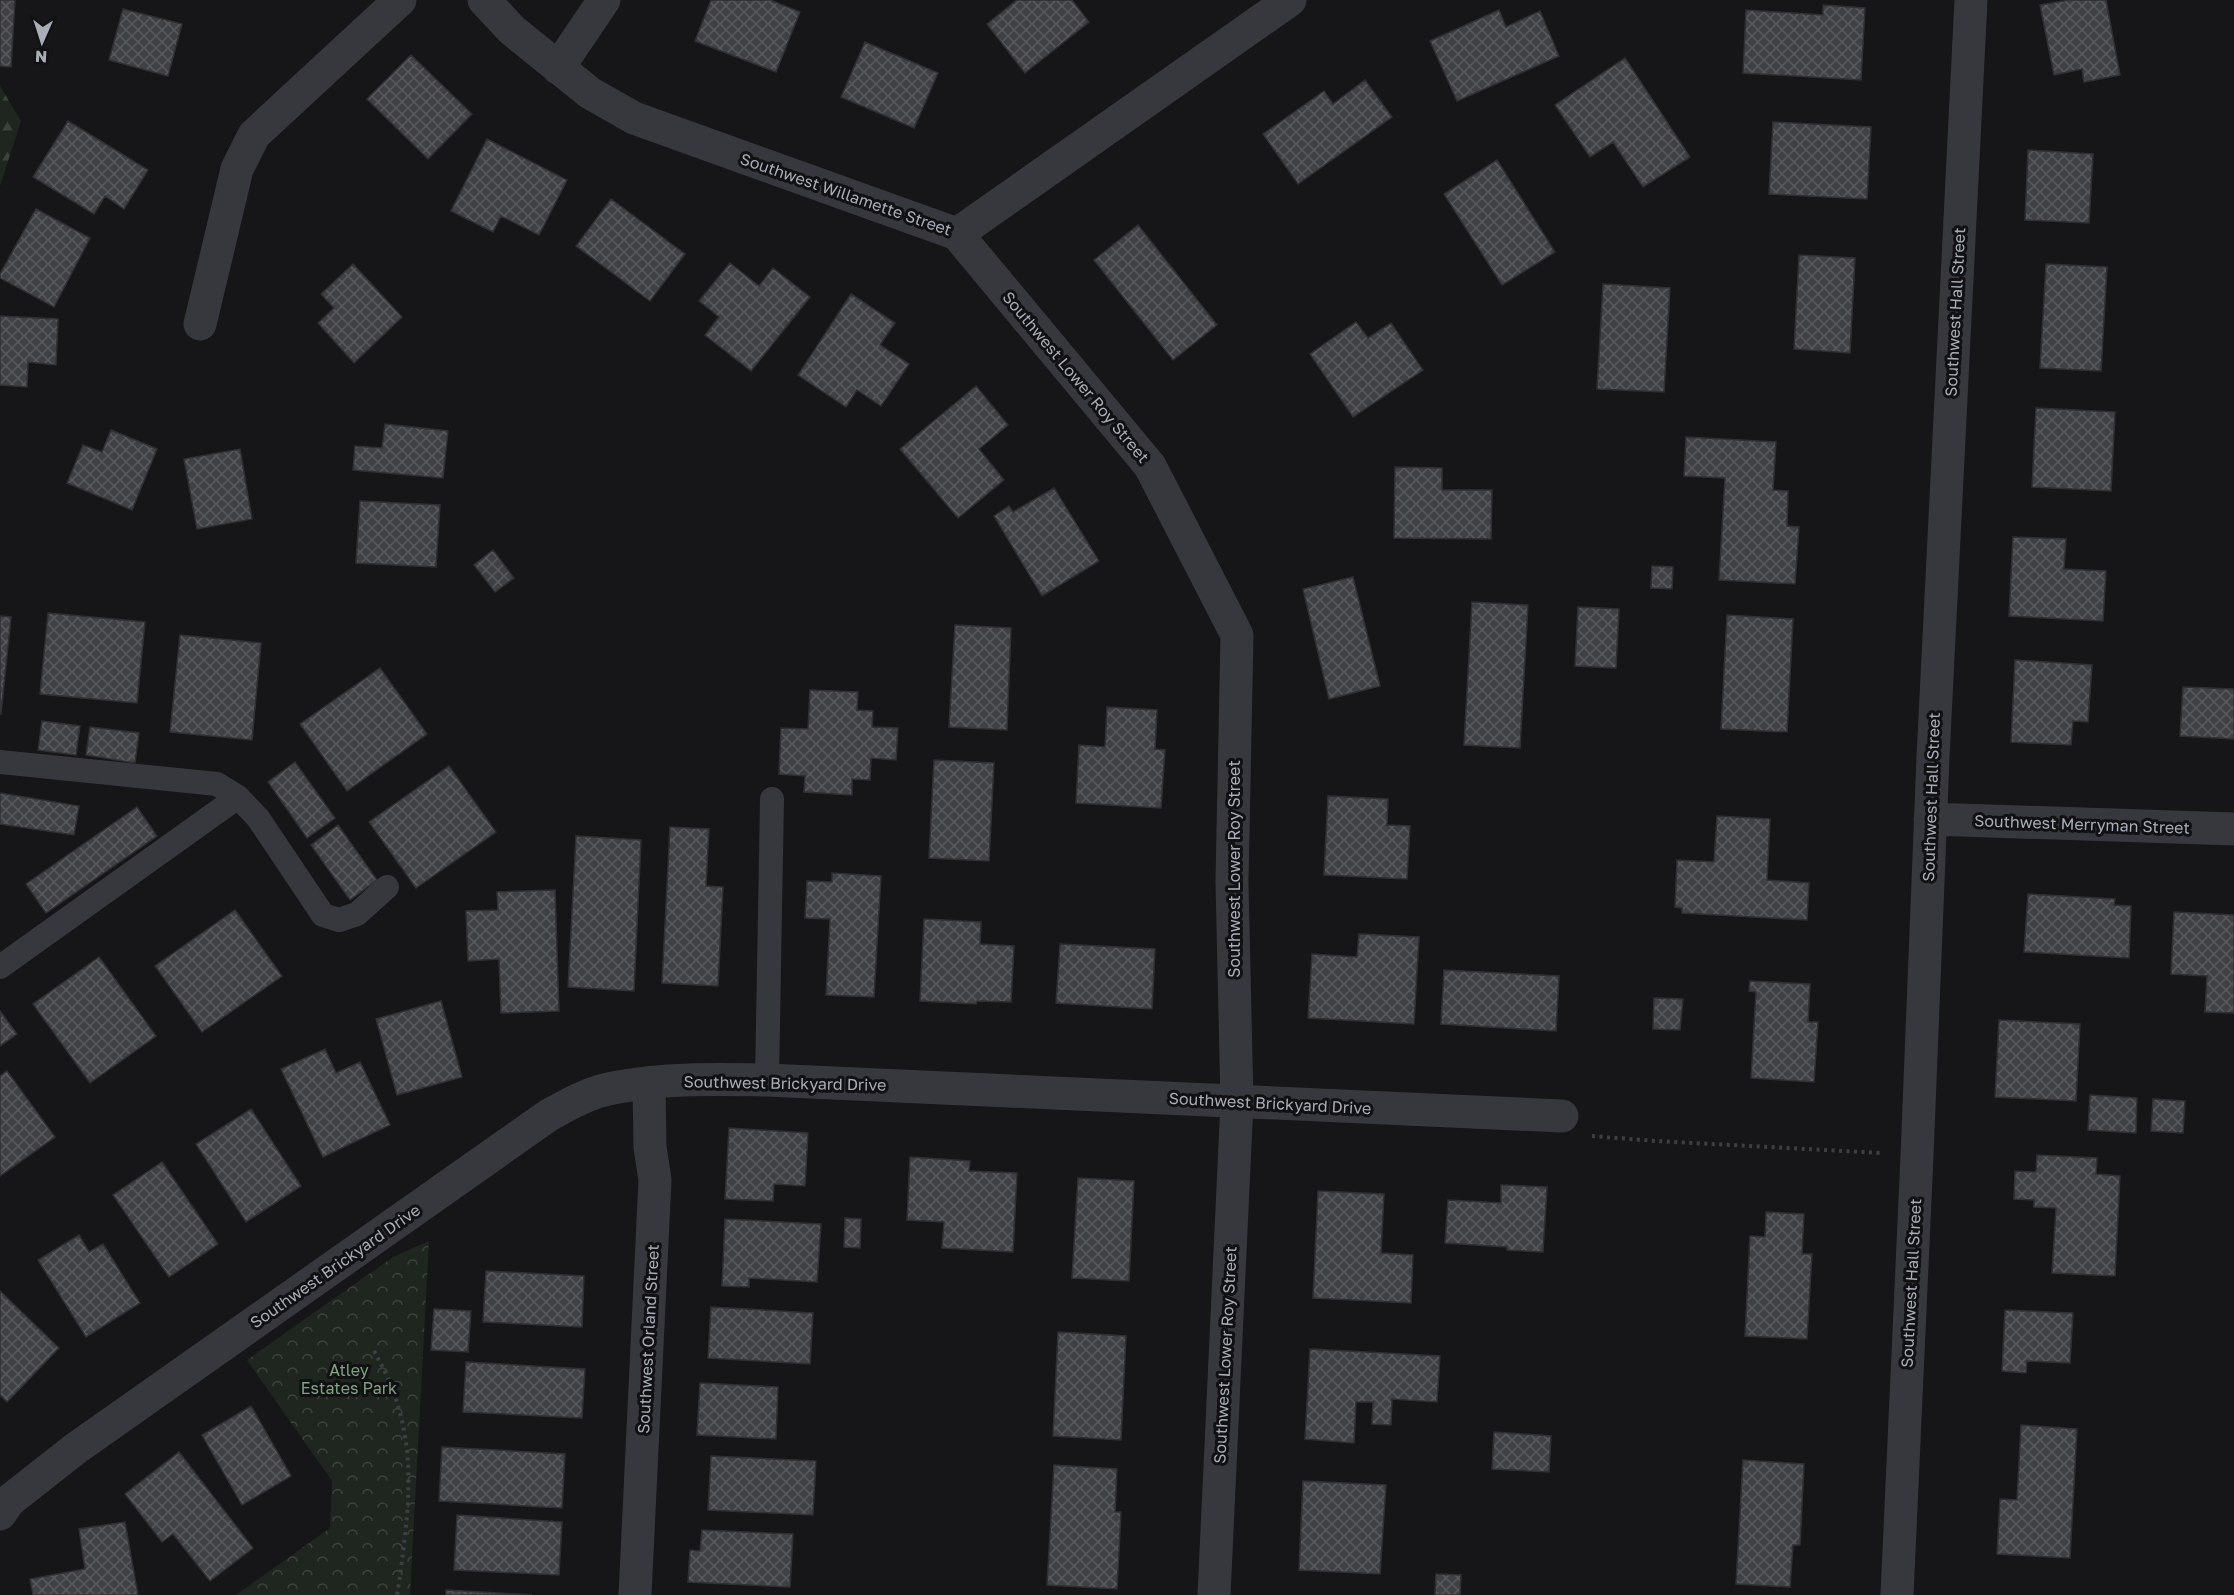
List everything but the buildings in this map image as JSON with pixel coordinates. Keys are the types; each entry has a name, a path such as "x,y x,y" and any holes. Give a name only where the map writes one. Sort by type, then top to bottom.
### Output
{"street":[{"path":"200,324 237,169 254,135 400,0"},
{"name":"Southwest Willamette Street","path":"484,0 512,30 590,93 634,117 957,234 1290,0"},
{"path":"558,68 604,0"},
{"name":"Southwest Hall Street","path":"1897,1595 1930,819 1971,0"},
{"name":"Southwest Lower Roy Street","path":"957,234 1150,466 1237,634 1232,882 1237,1102 1214,1595"},
{"name":"Southwest Merryman Street","path":"1930,819 2234,829"},
{"name":"Southwest Brickyard Drive","path":"0,1514 9,1501 75,1449 549,1115 582,1098 612,1088 686,1080 767,1080 1562,1116"},
{"name":"Southwest Orland Street","path":"635,1595 655,1180 650,1147 649,1084"}],"lane":[{"path":"0,762 217,784 238,797 258,818 323,915 339,920 357,914 387,887"},
{"path":"0,967 238,797"},
{"path":"767,1080 772,799"}],"path":[{"path":"1562,1116 1584,1135 1917,1156"},
{"path":"374,1352 385,1370 398,1404 408,1446 408,1516 397,1595"}],"green space":[{"path":"0,86 21,121 0,186"},
{"name":"Atley Estates Park","path":"429,1241 410,1595 236,1595 330,1528 332,1481 247,1360 393,1257"}]}
